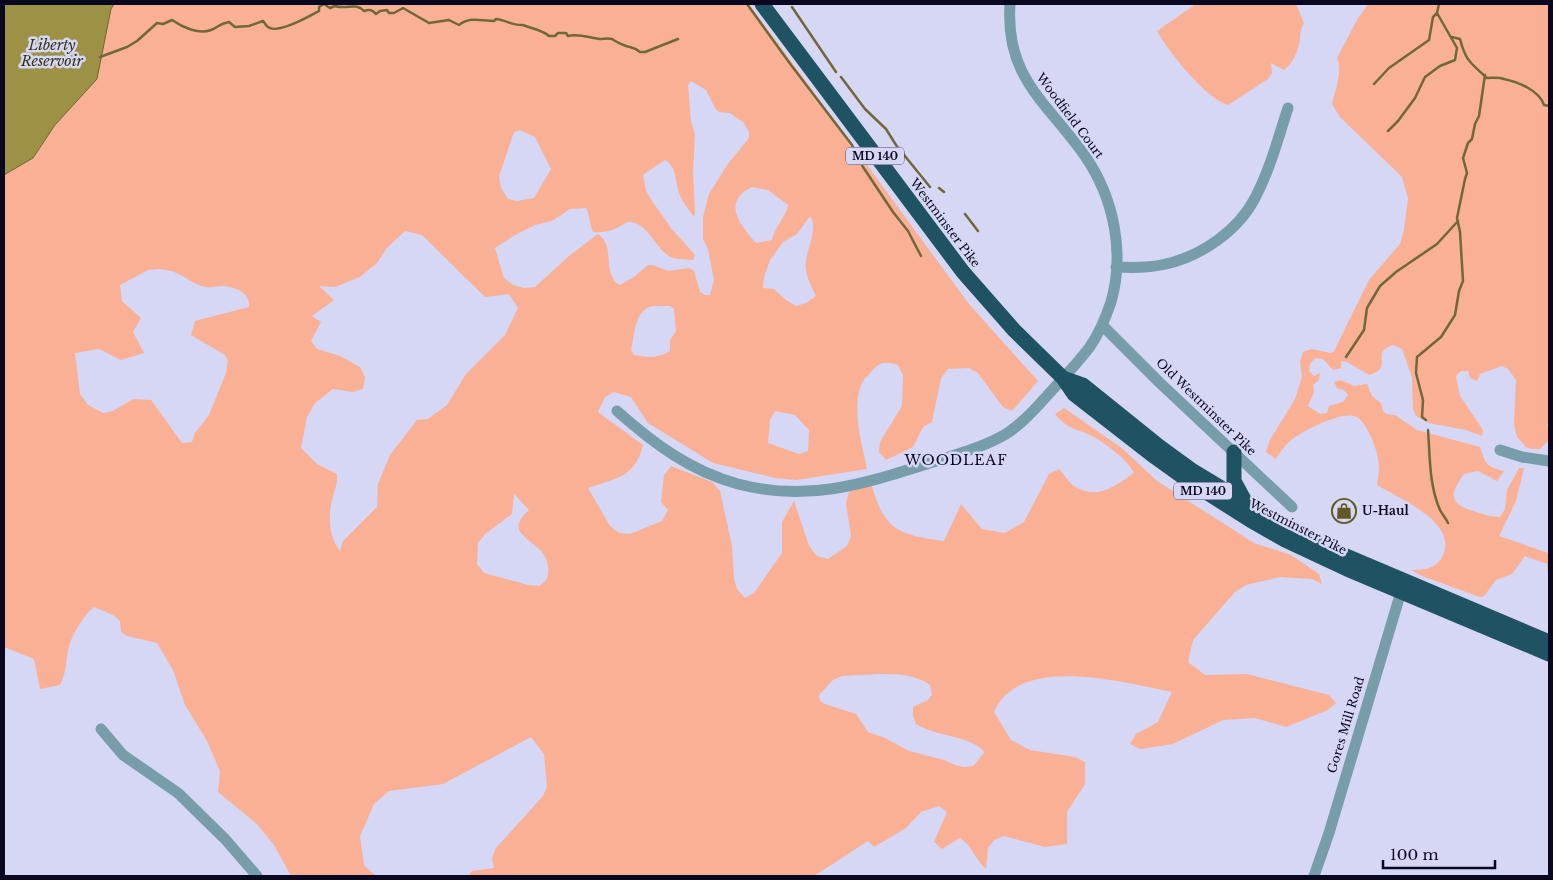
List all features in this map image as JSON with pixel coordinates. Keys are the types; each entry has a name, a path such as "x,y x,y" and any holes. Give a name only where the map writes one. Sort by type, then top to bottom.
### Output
{"highway":[{"name":"Westminster Pike","path":"762,4 963,272 1014,330 1063,378 1074,394 1155,457 1214,498 1250,520 1317,556 1549,642"},
{"name":"Westminster Pike","path":"1063,378 1083,385 1160,447 1220,489 1289,529 1403,587 1549,654"},
{"path":"1234,452 1234,481 1246,504"}],"street":[{"name":"Woodfield Court","path":"616,411 672,455 694,467 717,477 757,488 779,491 818,491 856,486 876,480 986,443 1004,435 1032,412 1090,347 1102,325 1111,300 1116,267 1115,230 1102,186 1086,157 1039,100 1021,72 1010,35 1010,4"},
{"path":"1116,267 1151,266 1175,262 1198,252 1224,234 1246,213 1255,198 1288,108"},
{"name":"Old Westminster Pike","path":"1102,325 1292,507"},
{"path":"1500,450 1549,461"},
{"name":"Gores Mill Road","path":"1314,876 1329,833 1403,587"},
{"path":"101,730 124,755 178,793 225,839 257,876"}],"shaded area":[{"path":"4,4 749,4 969,304 1038,381 1012,411 1003,407 978,373 969,368 948,369 941,378 932,422 923,427 913,447 886,460 879,452 880,442 902,406 903,375 898,365 880,364 863,381 857,402 858,425 867,469 796,480 775,478 713,463 648,423 631,397 614,392 605,397 598,412 643,445 635,464 623,475 588,488 610,526 619,533 630,534 662,521 668,510 661,502 664,475 671,466 712,482 720,491 732,546 734,579 737,589 745,598 754,593 782,553 782,522 794,501 809,546 817,556 828,559 847,546 851,536 846,503 849,492 871,484 877,501 890,523 896,528 912,535 944,541 961,504 982,529 1005,533 1024,522 1049,474 1059,469 1075,487 1092,492 1099,492 1113,487 1134,473 1122,457 1109,447 1092,436 1068,426 1055,414 1064,408 1123,449 1157,481 1254,543 1291,555 1319,574 1322,584 1312,579 1280,577 1246,585 1235,592 1193,640 1188,662 1205,675 1247,674 1329,695 1336,703 1328,710 1286,727 1255,718 1223,720 1173,744 1140,749 1130,744 1136,734 1158,722 1172,692 1128,683 1075,676 1049,677 1026,683 1007,694 994,712 1011,740 1030,750 1075,757 1085,762 1085,784 1067,812 1067,844 1045,847 1004,836 994,840 988,848 986,869 968,845 960,838 942,849 934,842 947,812 939,806 921,812 906,828 874,847 868,841 814,876 468,876 472,871 494,868 492,858 496,848 543,796 547,787 544,754 531,737 443,784 389,791 374,804 360,836 364,865 376,876 291,876 274,845 257,824 218,792 220,771 207,741 185,705 173,670 157,643 127,636 121,632 120,621 113,615 94,607 83,618 72,638 60,685 40,689 34,659 4,647","holes":["691,81 706,90 719,112 730,113 744,123 749,132 749,138 727,165 709,194 703,217 703,239 708,249 714,280 710,295 700,292 694,271 689,268 668,271 648,265 634,277 620,285 615,282 611,273 607,246 598,234 569,256 535,287 524,288 513,285 504,278 495,248 535,225 552,221 570,209 586,208 593,232 603,232 615,229 627,222 634,222 645,229 669,256 677,259 693,260 695,255 671,228 646,191 643,175 665,160 669,163 674,170 680,196 694,217 693,172 695,134 691,122 688,85","520,130 535,137 551,169 534,198 517,201 508,199 501,188 499,176 514,132","752,187 768,190 788,205 772,240 756,243 744,229 736,214 737,200","810,216 813,228 806,270 816,296 806,303 796,306 774,289 763,288 764,277 770,260 783,242 797,234","405,231 422,235 485,297 509,294 518,308 505,335 466,374 447,405 428,419 417,420 390,455 378,484 377,507 343,541 340,551 332,535 330,523 331,505 337,474 317,464 301,448 307,417 315,403 333,389 353,392 363,389 365,377 360,367 340,356 317,349 311,341 321,322 312,316 334,300 319,286 335,287 360,277 377,263 387,248","159,269 172,271 202,286 222,286 241,291 249,302 249,307 195,321 191,335 225,355 228,361 226,373 209,415 195,433 192,442 182,443 151,400 133,399 113,411 103,413 88,405 80,394 75,353 99,349 121,360 144,353 133,332 141,318 122,301 120,285 148,270","652,306 670,306 674,309 676,331 670,340 670,351 665,354 648,357 634,355 631,350 638,318 646,309","775,411 795,415 809,430 808,451 799,454 768,443 770,420","514,494 529,510 519,523 520,532 544,555 548,566 546,579 539,586 528,585 484,573 477,564 478,543 485,534 512,514","892,674 906,675 924,681 930,685 932,695 928,700 913,707 913,716 916,724 967,741 976,745 984,753 973,766 964,767 909,751 885,738 868,732 856,714 825,704 820,701 819,695 833,680 842,676"]},
{"path":"1196,4 1296,4 1304,23 1293,60 1284,70 1271,63 1272,73 1268,79 1228,105 1219,101 1209,94 1188,73 1157,31"},
{"path":"1368,4 1549,4 1549,422 1547,425 1549,440 1540,449 1532,449 1526,447 1517,437 1514,424 1516,380 1508,369 1502,366 1480,374 1477,381 1470,378 1468,371 1461,371 1456,376 1460,396 1483,430 1482,436 1466,430 1429,423 1416,416 1413,409 1412,377 1402,349 1393,345 1386,348 1383,352 1382,364 1377,372 1369,375 1347,362 1341,361 1341,368 1333,370 1323,359 1315,358 1310,364 1309,371 1314,376 1320,373 1319,380 1313,385 1314,392 1308,406 1320,414 1327,413 1329,406 1343,402 1348,395 1344,390 1337,388 1334,382 1341,380 1354,386 1367,384 1372,396 1381,403 1386,414 1395,415 1417,430 1480,447 1483,457 1490,466 1504,471 1497,481 1478,471 1464,474 1456,487 1454,497 1459,505 1484,514 1500,517 1505,509 1507,490 1519,468 1524,468 1516,501 1499,536 1548,553 1549,586 1547,564 1525,556 1512,574 1496,580 1484,596 1480,597 1422,576 1411,570 1430,568 1440,560 1445,543 1442,532 1424,512 1377,485 1379,466 1377,454 1369,432 1357,417 1351,415 1342,416 1320,423 1292,439 1276,459 1266,452 1270,440 1295,399 1302,377 1300,362 1303,352 1311,349 1331,353 1334,351 1369,280 1400,244 1404,230 1408,198 1402,177 1340,117 1332,104 1339,75 1337,58 1357,20"}],"water":[{"name":"Liberty Reservoir","path":"4,4 114,4 111,9 97,79 55,125 33,158 4,175"}],"waterway":[{"path":"100,57 127,47 137,41 157,23 163,24 172,20 186,28 201,32 229,22 235,27 249,26 263,21 268,27 278,29 294,24 319,11 319,7 324,4 330,8 335,6 358,7 364,11 371,10 376,14 387,10 389,13 394,13 403,8 429,23 449,20 459,25 472,20 503,20 540,30 549,36 566,33 568,36 576,35 612,39 635,48 640,52 645,52 678,39"},
{"path":"747,4 852,145 863,167 908,231 921,256"},
{"path":"1374,84 1389,68 1429,40 1433,17 1437,13 1439,4"},
{"path":"792,7 836,72"},
{"path":"1388,131 1415,98 1425,77 1440,66 1455,60 1457,48 1437,13"},
{"path":"1452,37 1460,39 1467,57 1487,78 1510,80 1533,91 1544,105 1549,106"},
{"path":"1426,420 1422,417 1423,400 1416,373 1417,357 1441,337 1455,315 1459,291 1463,281 1460,232 1457,218 1467,173 1463,158 1468,143 1472,139 1479,116 1485,75"},
{"path":"841,77 865,109 886,129 896,145 930,187"},
{"path":"939,188 944,192"},
{"path":"965,214 978,231"},
{"path":"1346,357 1364,330 1367,308 1380,286 1396,272 1437,244 1458,221"},
{"path":"1428,430 1434,491 1440,510 1448,523"}],"place":[{"name":"U-Haul","path":"1344,511"}],"district":[{"name":"WOODLEAF","path":"956,460"}]}
